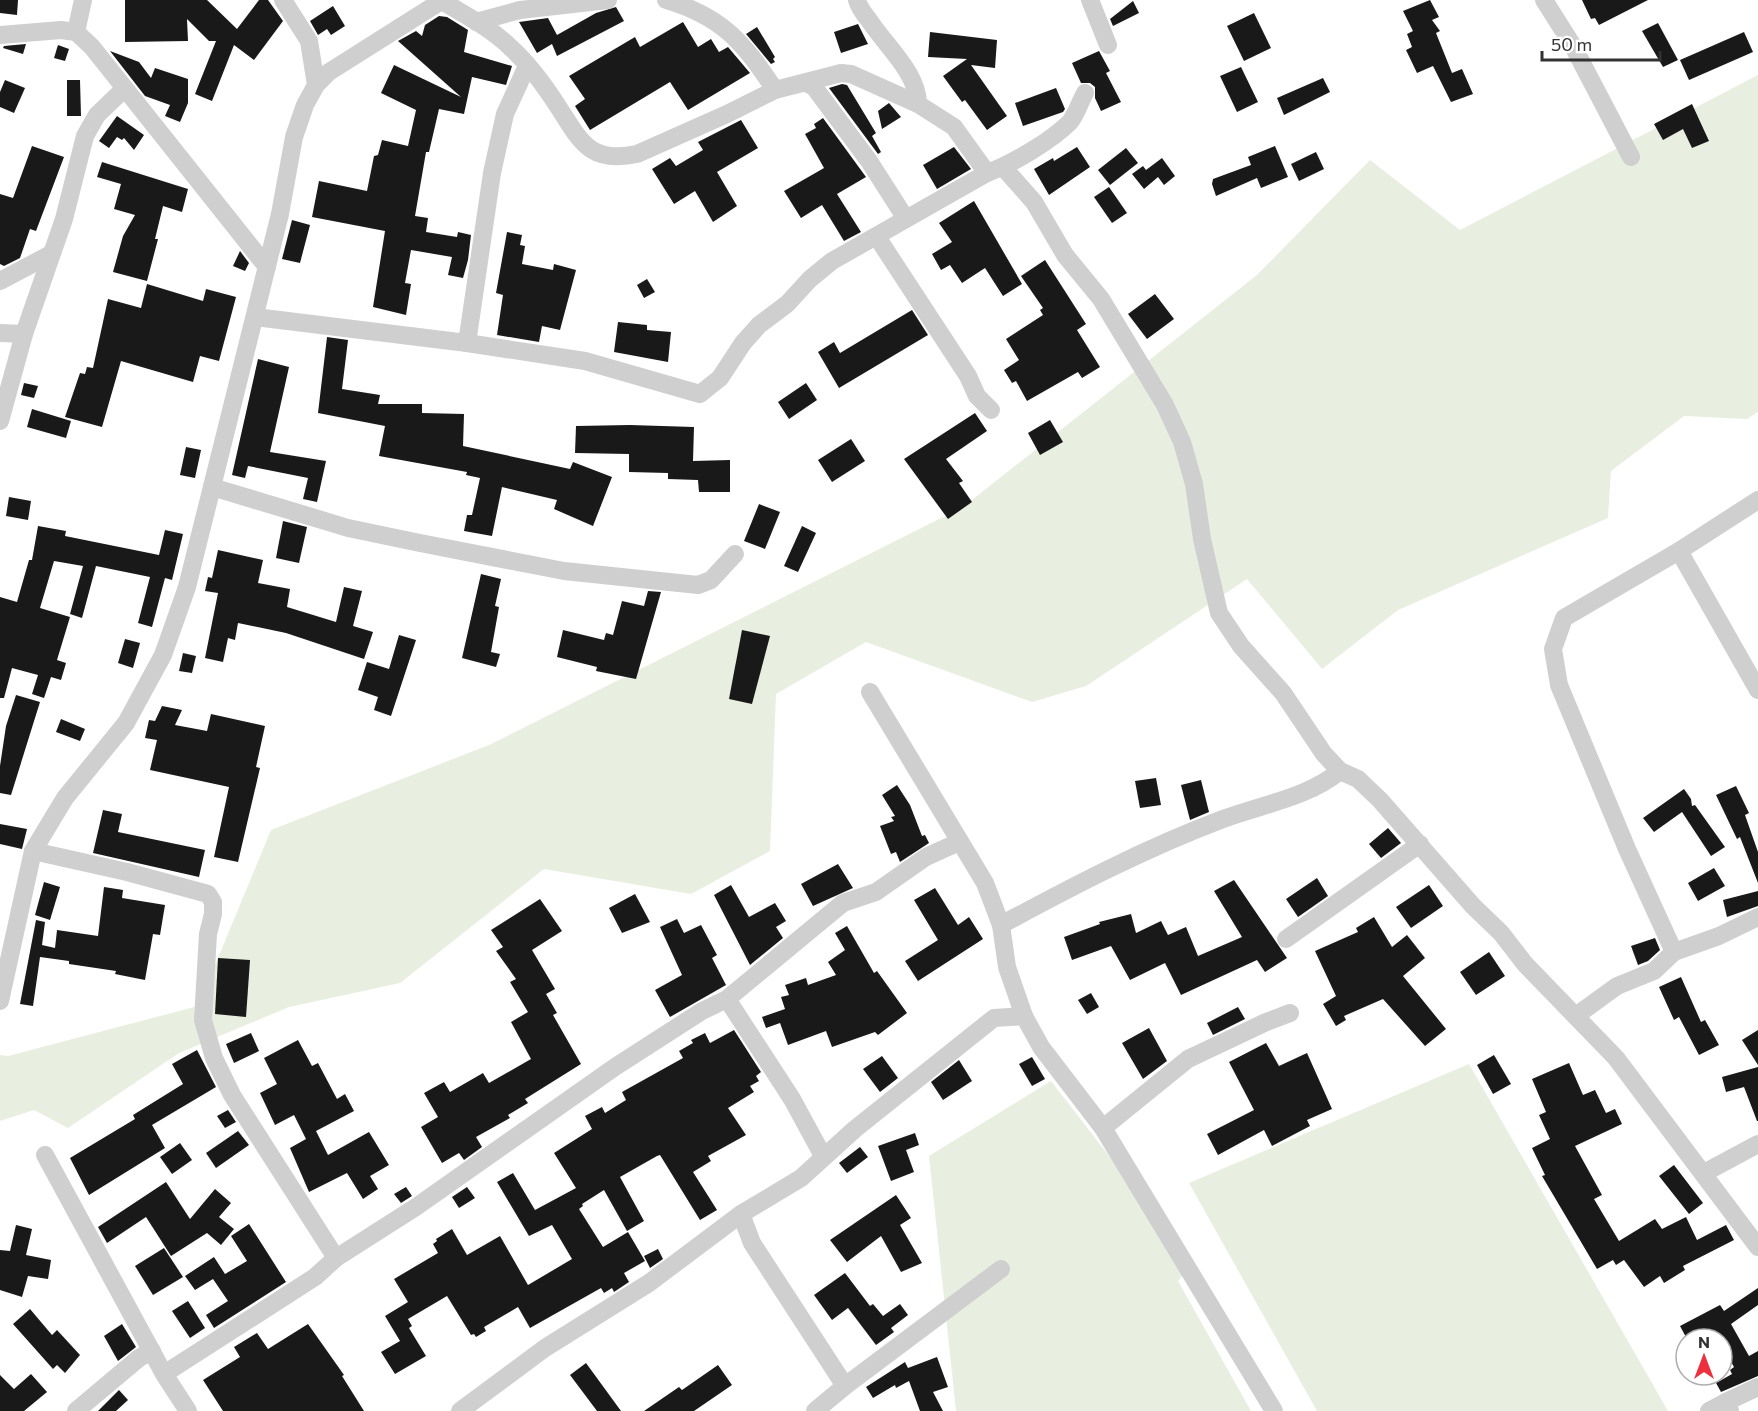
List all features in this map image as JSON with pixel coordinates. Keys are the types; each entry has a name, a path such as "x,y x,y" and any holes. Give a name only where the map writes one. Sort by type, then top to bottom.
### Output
{"street":[{"path":"76,32 83,0"},
{"path":"283,0 309,41 316,85"},
{"path":"0,1001 33,851 65,798 126,723 164,655 187,587 267,267 294,137 305,105 316,85 351,57 442,0 510,47 540,80 579,139 585,145 612,157 637,154 664,144 775,90 841,73 851,74 918,105 954,127 995,170 1034,202 1065,255 1101,300 1165,405 1182,442 1194,484 1202,539 1219,613 1241,646 1283,693 1324,754 1340,771 1359,779 1420,844 1473,906 1501,933 1525,964 1577,1015 1616,1058 1758,1247"},
{"path":"476,22 520,10 608,0"},
{"path":"666,0 704,13 723,26 748,49 775,90"},
{"path":"857,0 880,39 904,67 915,90 918,105"},
{"path":"1090,0 1108,45"},
{"path":"1544,0 1573,46 1631,157"},
{"path":"0,35 61,30 76,32 92,47 267,267"},
{"path":"467,343 492,173 505,114 527,66"},
{"path":"806,83 814,87 869,161 906,219"},
{"path":"0,421 24,334 64,219 84,136 97,115 124,89"},
{"path":"255,316 467,343 585,361 700,394 720,378 743,343 759,325 788,304 810,279 832,261 995,170 1061,130 1072,120 1085,93"},
{"path":"877,237 968,376 977,396 991,410"},
{"path":"0,281 51,254"},
{"path":"0,333 24,334"},
{"path":"212,487 348,528 564,571 698,585 711,580 735,554"},
{"path":"1674,952 1627,849 1560,685 1553,649 1564,618 1679,551 1758,500"},
{"path":"1679,551 1758,690"},
{"path":"870,692 985,883 1000,925 1007,967 1024,1016 1041,1047 1103,1128 1274,1411"},
{"path":"1000,925 1086,879 1222,819 1321,787 1340,771"},
{"path":"164,1374 315,1276 336,1258 416,1207 615,1067 702,1011 727,999 843,903 876,892 906,874 926,857 959,843"},
{"path":"1286,939 1420,844"},
{"path":"33,851 127,872 208,894 213,902 213,914 208,934 203,1020 214,1058 238,1105 336,1258"},
{"path":"1577,1015 1617,986 1654,970 1674,952 1719,936 1758,917"},
{"path":"727,999 792,1099 823,1156"},
{"path":"1103,1128 1188,1059 1263,1023 1290,1013"},
{"path":"460,1411 545,1348 649,1283 741,1214 801,1178 823,1156 994,1018 1024,1016"},
{"path":"1704,1173 1758,1144"},
{"path":"45,1155 164,1374 188,1411"},
{"path":"741,1214 752,1243 846,1386"},
{"path":"815,1411 1000,1269"},
{"path":"76,1411 139,1358 152,1351"},
{"path":"1710,1411 1728,1407 1758,1387"}],"green space":[{"path":"1758,75 1758,412 1747,419 1684,416 1611,471 1608,518 1398,610 1322,669 1247,579 1086,686 1032,702 866,642 776,694 770,851 691,894 544,869 400,983 289,1007 179,1053 68,1128 34,1110 0,1121 0,1055 8,1056 198,1006 271,830 489,745 963,507 1257,275 1370,160 1460,230"},
{"path":"1469,1064 1668,1411 1317,1411 1189,1183"},
{"path":"1051,1081 1192,1263 1178,1281 1251,1411 956,1411 929,1156"}],"building":[{"path":"0,0 18,0 17,15 0,13"},
{"path":"125,0 207,0 237,29 259,0 268,0 283,21 254,60 234,45 212,101 195,94 216,41 209,41 187,19 188,41 125,42"},
{"path":"1430,0 1439,17 1432,20 1440,31 1436,33 1452,73 1462,69 1473,94 1451,102 1433,66 1417,73 1406,50 1412,47 1407,34 1413,31 1403,11"},
{"path":"1582,0 1648,0 1599,25 1595,18 1591,19"},
{"path":"1133,1 1139,13 1113,26 1110,19"},
{"path":"333,6 345,26 331,35 327,29 318,35 310,21"},
{"path":"616,7 624,21 557,56 552,44 537,53 519,22 548,18 557,35 596,13"},
{"path":"1254,13 1271,48 1244,61 1227,26"},
{"path":"439,16 447,17 468,30 464,52 512,66 506,85 472,77 464,114 439,109 429,152 426,152 415,216 428,218 426,232 457,237 458,232 471,235 468,260 463,278 448,275 452,257 411,250 405,283 411,284 406,315 373,307 385,231 312,217 319,181 367,191 374,156 378,155 382,140 408,146 416,110 381,93 394,65 461,97 398,41 416,31 422,36 425,25"},
{"path":"683,22 698,47 711,39 719,52 728,47 750,73 688,110 670,82 590,130 575,106 585,99 569,76 635,37 640,47"},
{"path":"1658,23 1678,60 1663,67 1642,31"},
{"path":"858,24 868,44 841,53 834,32"},
{"path":"757,27 775,57 773,59 775,62 771,64 746,34"},
{"path":"930,32 997,40 995,68 971,65 1007,116 987,130 965,100 962,102 943,76 967,59 928,57"},
{"path":"1744,32 1753,52 1689,80 1680,60"},
{"path":"26,44 23,54 3,48 4,46"},
{"path":"58,45 69,49 65,61 54,58"},
{"path":"110,51 139,62 151,78 155,68 188,79 188,103 180,122 165,116 170,105 145,96"},
{"path":"1099,51 1110,71 1106,73 1121,102 1101,111 1095,98 1095,87 1090,83 1081,83 1072,63"},
{"path":"1241,67 1258,102 1237,112 1220,76"},
{"path":"1323,78 1330,92 1284,115 1277,98"},
{"path":"5,80 25,88 14,113 0,107 0,92"},
{"path":"67,80 80,80 81,116 67,116"},
{"path":"842,84 847,85 876,133 872,136 881,152 878,154 829,88"},
{"path":"1056,88 1065,109 1063,112 1023,126 1015,103"},
{"path":"889,103 901,117 882,129 878,111"},
{"path":"1692,104 1709,141 1692,148 1683,129 1663,140 1654,124"},
{"path":"117,116 144,135 134,150 124,138 122,140 117,137 109,148 99,141"},
{"path":"823,118 866,177 837,194 861,232 844,241 822,205 801,218 784,191 824,168 805,134 816,128 814,124"},
{"path":"741,120 758,148 717,172 737,206 713,222 695,191 674,204 652,169 670,158 676,166 703,150 698,142"},
{"path":"32,146 64,157 36,231 30,229 20,258 4,266 0,264 0,194 13,198"},
{"path":"1275,146 1288,177 1261,188 1257,178 1216,196 1212,184 1213,179 1251,165 1248,157"},
{"path":"954,147 971,169 937,189 923,165"},
{"path":"1077,147 1090,167 1049,195 1034,169 1053,158 1054,161"},
{"path":"1126,148 1138,163 1110,185 1098,170"},
{"path":"1316,152 1324,169 1299,181 1291,164"},
{"path":"1162,158 1175,176 1164,185 1158,177 1144,189 1132,174 1143,166 1146,170"},
{"path":"102,162 188,189 182,212 163,206 155,239 158,239 147,281 113,272 123,236 135,215 114,209 121,184 97,177"},
{"path":"1109,187 1127,213 1112,223 1094,197"},
{"path":"974,201 1022,284 1003,296 985,268 962,283 950,265 941,270 932,254 952,242 939,223"},
{"path":"292,220 310,225 300,263 282,259"},
{"path":"507,232 522,235 520,245 525,246 522,264 553,270 554,264 576,270 560,330 542,326 539,342 497,335 503,295 496,293"},
{"path":"240,251 249,263 245,271 233,266"},
{"path":"1045,260 1086,324 1077,330 1100,367 1082,378 1078,372 1027,401 1016,381 1012,383 1004,370 1019,360 1006,339 1043,315 1040,310 1043,308 1021,276"},
{"path":"647,279 655,292 644,298 637,285"},
{"path":"147,284 203,301 206,289 236,297 219,361 200,356 193,382 121,361 102,427 65,417 80,373 85,374 87,367 93,368 108,299 141,308"},
{"path":"1155,294 1174,319 1147,339 1128,314"},
{"path":"912,310 928,335 839,388 818,352 834,342 840,353"},
{"path":"618,322 647,325 647,330 671,332 668,362 614,352"},
{"path":"327,337 348,340 342,389 380,395 378,404 422,404 422,413 464,414 463,446 570,469 573,462 612,477 593,526 554,509 557,500 502,487 492,536 464,531 467,515 472,515 480,478 466,475 467,472 379,456 385,426 318,413"},
{"path":"258,359 289,367 270,452 326,461 317,502 303,499 308,478 248,466 245,478 232,475"},
{"path":"24,383 38,386 34,398 21,395"},
{"path":"806,383 817,400 789,419 778,402"},
{"path":"32,409 71,421 66,438 27,427"},
{"path":"975,413 987,431 946,459 963,481 959,483 972,502 948,519 904,459"},
{"path":"1050,420 1063,442 1040,455 1028,433"},
{"path":"576,426 694,427 693,461 730,460 730,492 699,492 698,480 668,479 668,473 629,472 629,454 575,453"},
{"path":"851,439 865,461 832,482 818,460"},
{"path":"186,447 201,450 195,478 180,475"},
{"path":"9,497 31,501 28,520 6,516"},
{"path":"759,504 780,512 765,549 744,541"},
{"path":"283,521 307,527 299,563 276,558"},
{"path":"38,526 66,531 65,536 159,555 165,530 183,534 172,580 165,578 152,627 138,623 150,577 96,566 82,618 70,614 83,566 54,561 40,608 70,617 57,660 66,663 61,680 51,677 44,698 32,694 38,675 12,668 4,698 0,698 0,597 17,602 29,560 32,560"},
{"path":"802,526 816,533 798,572 784,566"},
{"path":"218,550 263,560 258,583 290,589 287,607 336,622 344,587 362,591 353,626 373,632 364,659 286,633 238,623 235,640 228,638 223,662 205,658 218,593 205,591 208,577 212,578"},
{"path":"481,574 501,579 495,606 499,607 491,652 500,654 496,667 462,658"},
{"path":"648,591 661,592 636,679 596,671 597,667 557,657 563,630 604,640 606,633 613,635 622,601 644,606"},
{"path":"742,630 770,636 752,704 729,699"},
{"path":"399,635 416,640 391,716 374,710 378,697 358,690 367,662 389,669"},
{"path":"125,639 140,643 133,668 118,663"},
{"path":"183,653 196,656 192,673 179,671"},
{"path":"16,695 40,702 11,795 0,793 0,766 6,726"},
{"path":"162,706 182,710 175,725 207,731 211,714 265,726 256,767 260,768 238,862 214,857 229,787 150,770 157,740 145,738 149,720 155,721"},
{"path":"61,719 85,729 80,741 56,732"},
{"path":"1156,778 1161,805 1140,808 1135,781"},
{"path":"1201,780 1209,812 1190,820 1181,785"},
{"path":"897,785 910,805 922,836 925,835 929,843 900,862 896,852 891,854 880,826 894,821 891,817 895,816 882,795"},
{"path":"1736,786 1749,813 1745,815 1758,852 1758,883 1740,837 1737,839 1716,795"},
{"path":"1684,789 1691,799 1692,806 1695,805 1725,847 1711,856 1682,812 1654,832 1643,818"},
{"path":"103,810 122,814 118,832 205,850 199,877 93,853"},
{"path":"0,824 27,829 22,849 0,844"},
{"path":"1388,828 1401,843 1381,858 1369,844"},
{"path":"838,864 853,888 813,906 801,884"},
{"path":"1714,868 1725,886 1698,901 1688,883"},
{"path":"1317,878 1328,896 1298,917 1286,899"},
{"path":"1234,880 1287,958 1265,972 1257,960 1181,995 1165,963 1130,980 1111,946 1072,960 1064,937 1100,924 1099,922 1131,914 1136,933 1161,921 1168,935 1186,927 1198,956 1242,937 1214,891"},
{"path":"44,882 60,887 50,920 35,915"},
{"path":"731,885 749,917 775,903 786,921 776,927 783,938 750,965 714,895"},
{"path":"1429,885 1443,906 1411,928 1396,907"},
{"path":"104,887 123,890 122,898 165,905 160,935 153,934 145,980 115,974 116,971 40,957 33,1006 20,1004 36,920 45,922 42,945 55,948 57,930 98,936"},
{"path":"935,888 958,925 969,917 983,939 918,981 905,961 938,940 914,900"},
{"path":"1758,891 1758,906 1727,917 1723,900"},
{"path":"635,894 650,922 622,933 609,908"},
{"path":"540,899 562,931 532,950 555,989 546,994 557,1013 553,1015 581,1064 525,1099 528,1103 508,1115 510,1118 476,1137 482,1147 464,1160 459,1153 442,1163 421,1127 438,1117 424,1093 444,1082 450,1092 483,1073 489,1083 531,1059 511,1022 528,1012 510,982 516,979 496,951 503,947 491,930"},
{"path":"1374,917 1392,947 1407,935 1425,958 1403,976 1446,1029 1425,1046 1383,999 1344,1016 1346,1020 1336,1026 1323,1004 1336,996 1315,951 1358,932 1356,928"},
{"path":"677,919 684,933 701,925 717,955 712,958 726,985 670,1017 655,990 682,975 660,927"},
{"path":"847,926 874,973 877,971 907,1013 878,1035 875,1032 832,1047 826,1031 788,1045 780,1023 766,1028 762,1017 785,1009 781,997 789,995 785,985 806,978 808,985 836,975 828,962 845,950 835,933"},
{"path":"1655,938 1660,950 1648,961 1638,965 1631,946"},
{"path":"1489,952 1505,976 1476,995 1460,972"},
{"path":"218,958 250,960 246,1017 215,1014"},
{"path":"1681,977 1701,1022 1705,1020 1719,1045 1699,1055 1679,1017 1674,1020 1659,987"},
{"path":"1091,993 1099,1007 1087,1014 1078,1000"},
{"path":"1238,1007 1245,1019 1213,1035 1207,1023"},
{"path":"1149,1028 1167,1061 1143,1079 1122,1043"},
{"path":"734,1030 761,1072 756,1076 759,1081 750,1086 754,1092 728,1108 746,1135 708,1156 711,1161 693,1172 717,1210 700,1220 660,1155 657,1156 620,1177 644,1221 627,1231 604,1190 582,1204 583,1206 579,1209 603,1247 628,1232 645,1261 624,1273 629,1282 614,1292 612,1288 604,1293 601,1288 530,1328 518,1307 484,1327 486,1331 476,1337 474,1334 471,1335 447,1296 408,1319 412,1326 409,1328 426,1356 395,1374 381,1352 400,1341 385,1316 408,1302 394,1279 438,1253 433,1244 437,1241 436,1239 452,1229 467,1255 500,1236 528,1285 572,1259 552,1225 529,1236 497,1182 513,1173 535,1210 576,1188 554,1153 592,1129 585,1116 602,1107 605,1113 626,1100 622,1092 683,1058 679,1051 693,1043 691,1040 705,1033 710,1043"},
{"path":"1758,1030 1758,1065 1742,1040"},
{"path":"251,1033 259,1051 234,1063 226,1044"},
{"path":"298,1040 312,1066 318,1063 337,1099 345,1094 354,1111 316,1131 328,1155 369,1132 389,1165 370,1176 378,1189 363,1199 347,1173 309,1192 290,1148 306,1139 294,1115 275,1125 260,1093 277,1084 264,1058"},
{"path":"1266,1043 1279,1066 1307,1053 1332,1109 1307,1120 1310,1126 1272,1146 1264,1130 1218,1155 1207,1134 1254,1110 1229,1062"},
{"path":"197,1050 216,1087 152,1125 165,1148 89,1195 70,1158 135,1119 133,1115 183,1084 172,1064"},
{"path":"1494,1055 1511,1084 1493,1094 1477,1065"},
{"path":"882,1056 898,1078 880,1092 863,1069"},
{"path":"1032,1057 1045,1079 1032,1086 1019,1064"},
{"path":"959,1060 972,1081 943,1100 931,1082"},
{"path":"1569,1063 1583,1095 1595,1090 1606,1113 1615,1109 1622,1124 1575,1146 1602,1195 1594,1199 1619,1241 1655,1219 1662,1229 1686,1217 1697,1240 1726,1225 1734,1240 1683,1266 1685,1270 1664,1283 1660,1276 1644,1287 1624,1260 1616,1265 1613,1260 1597,1269 1542,1176 1545,1175 1532,1148 1550,1139 1539,1115 1546,1112 1532,1079"},
{"path":"1758,1067 1757,1121 1744,1087 1726,1092 1722,1077"},
{"path":"228,1110 236,1122 225,1128 217,1116"},
{"path":"238,1131 249,1145 216,1168 206,1153"},
{"path":"915,1133 919,1145 906,1150 914,1172 891,1181 878,1146"},
{"path":"180,1143 192,1160 172,1174 160,1157"},
{"path":"860,1147 868,1157 847,1173 839,1163"},
{"path":"1674,1165 1703,1203 1689,1214 1659,1176"},
{"path":"166,1182 190,1219 215,1189 231,1203 219,1217 234,1229 221,1245 207,1233 171,1256 146,1217 107,1243 98,1227"},
{"path":"406,1187 412,1196 401,1203 394,1194"},
{"path":"467,1187 475,1198 459,1208 452,1197"},
{"path":"896,1195 911,1218 900,1225 922,1263 901,1272 881,1236 847,1262 830,1240"},
{"path":"249,1224 286,1282 214,1328 206,1315 228,1301 213,1279 195,1290 185,1276 214,1257 225,1274 247,1261 231,1236"},
{"path":"16,1225 32,1229 26,1255 51,1260 48,1279 28,1276 22,1297 0,1290 0,1250 10,1251"},
{"path":"164,1248 183,1277 153,1295 135,1266"},
{"path":"658,1249 663,1259 650,1268 644,1256"},
{"path":"845,1273 870,1306 873,1304 883,1316 900,1304 908,1315 891,1328 894,1332 876,1345 848,1308 832,1320 814,1295"},
{"path":"1758,1288 1758,1305 1731,1324 1733,1327 1680,1326 1720,1305 1724,1311"},
{"path":"188,1301 205,1328 190,1338 172,1311"},
{"path":"30,1309 52,1335 57,1330 80,1355 65,1373 57,1365 53,1369 13,1324"},
{"path":"122,1324 136,1347 118,1361 104,1336"},
{"path":"308,1324 344,1375 342,1376 364,1411 223,1411 203,1380 240,1357 234,1347 257,1333 268,1349"},
{"path":"1734,1329 1749,1356 1758,1351 1758,1376 1734,1386"},
{"path":"937,1357 948,1387 933,1392 943,1411 920,1411 909,1381 896,1388 895,1385 873,1398 866,1387 905,1362 908,1368"},
{"path":"586,1363 621,1411 597,1411 570,1375"},
{"path":"718,1365 732,1385 694,1411 644,1411 679,1387 682,1390"},
{"path":"31,1374 47,1392 24,1411 0,1411 0,1375 14,1389"},
{"path":"1718,1387 1733,1387 1721,1392"},
{"path":"119,1390 128,1400 116,1411 98,1411"}]}
